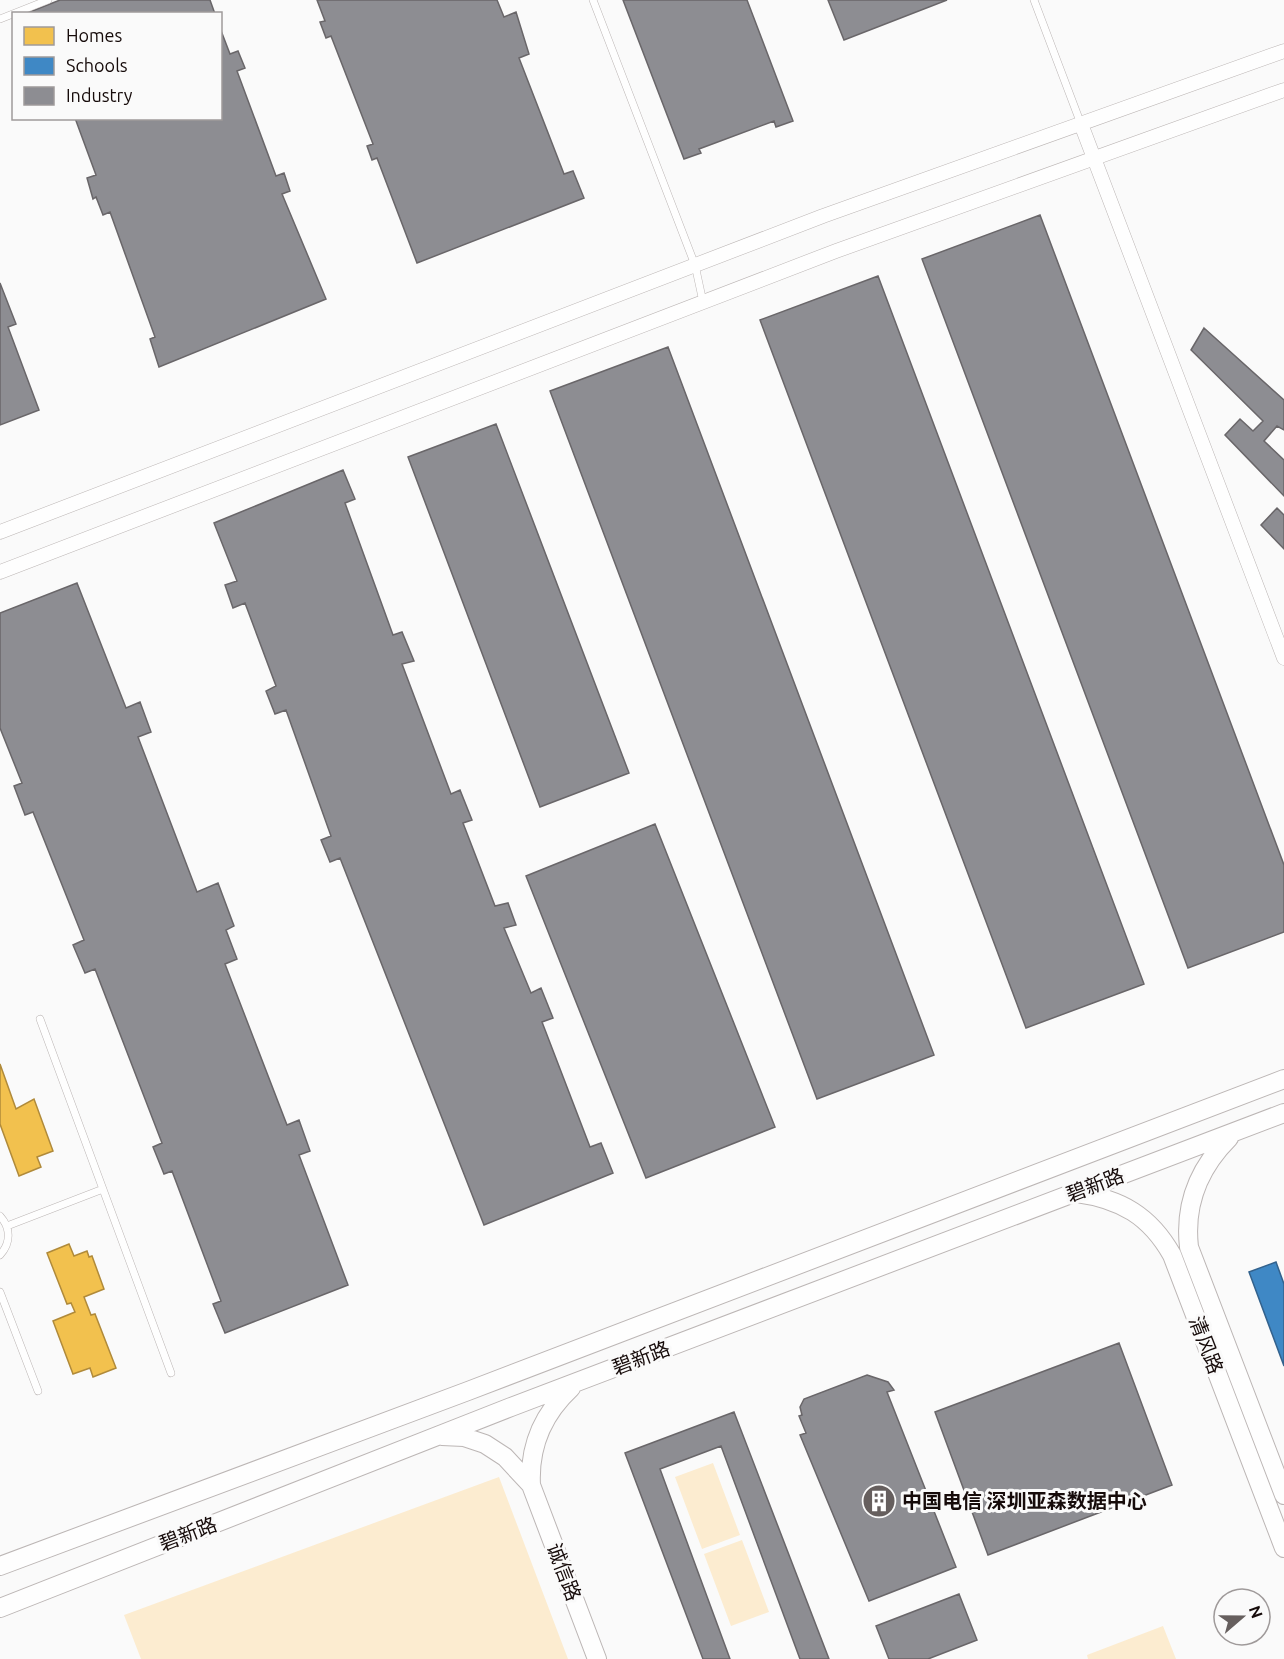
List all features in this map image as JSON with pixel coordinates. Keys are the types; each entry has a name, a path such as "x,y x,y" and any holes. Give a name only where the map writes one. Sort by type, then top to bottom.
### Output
{"main road":[{"name":"碧新路","path":"0,1566 468,1391 1284,1079"},
{"name":"碧新路","path":"0,1608 577,1382 1284,1113"},
{"name":"清风路","path":"1235,1132 1211,1156 1197,1179 1188,1215 1189,1246 1284,1496"},
{"name":"清风路","path":"1075,1193 1103,1197 1124,1205 1144,1218 1161,1235 1172,1255 1284,1548"},
{"name":"诚信路","path":"577,1382 558,1400 545,1421 530,1465 531,1485 597,1659"},
{"name":"诚信路","path":"437,1436 464,1437 485,1444 505,1457 531,1485"}],"street":[{"path":"0,532 823,216 1284,51"},
{"path":"0,572 836,251 1284,90"},
{"path":"1081,124 1284,658"}],"lane":[{"path":"16,12 48,0"},
{"path":"594,0 695,265 703,302"},
{"path":"1034,0 1081,124"},
{"path":"40,1019 171,1373"},
{"path":"7,1226 103,1189"},
{"path":"0,1216 7,1226 7,1244 0,1255"},
{"path":"0,1292 38,1391"}],"shaded area":[{"path":"713,1463 740,1535 702,1549 675,1477"},
{"path":"499,1477 568,1659 141,1659 124,1615"},
{"path":"742,1540 769,1612 731,1626 704,1554"},
{"path":"1163,1626 1176,1659 1088,1659 1087,1655"}],"building: Homes":[{"path":"0,1064 16,1109 34,1099 53,1151 37,1157 41,1167 19,1176 0,1124"},
{"path":"69,1244 74,1256 87,1251 89,1257 92,1256 104,1289 84,1297 91,1315 95,1314 116,1368 93,1377 90,1368 73,1374 53,1321 75,1312 71,1303 67,1304 47,1253"}],"building: Schools":[{"path":"1276,1262 1284,1284 1284,1366 1249,1272"}],"building: Industry":[{"path":"60,0 210,0 214,12 30,12"},
{"path":"317,0 497,0 504,17 516,12 529,54 519,58 564,174 573,171 584,198 417,263 377,158 372,160 367,146 373,144 331,36 326,38 320,22 325,21"},
{"path":"623,0 747,0 793,121 776,127 774,121 699,149 701,153 684,159"},
{"path":"828,0 947,0 844,40"},
{"path":"222,33 230,54 238,51 245,68 237,71 276,176 284,173 290,191 282,194 326,299 159,367 150,339 155,337 110,212 103,215 96,197 93,199 87,178 96,175 76,120 222,120"},
{"path":"1040,215 1284,865 1284,932 1188,968 922,259"},
{"path":"878,276 1144,984 1026,1028 760,320"},
{"path":"0,283 16,324 8,327 39,410 0,425"},
{"path":"1204,328 1284,400 1284,430 1277,426 1264,441 1284,460 1284,496 1225,435 1240,419 1253,431 1263,421 1191,350"},
{"path":"668,347 934,1055 817,1099 550,391"},
{"path":"496,424 629,773 540,807 408,457"},
{"path":"343,470 355,499 345,503 393,635 402,632 414,661 402,664 451,794 460,790 472,820 463,823 495,906 508,903 516,925 504,928 531,993 541,988 553,1018 542,1022 590,1147 601,1143 613,1173 484,1225 340,858 330,862 321,840 331,836 286,710 275,714 266,691 276,686 245,603 233,608 225,585 237,581 214,523"},
{"path":"1277,508 1284,515 1284,549 1261,525"},
{"path":"77,583 126,708 140,702 151,732 138,737 197,892 218,883 234,926 226,930 237,959 225,964 287,1125 299,1120 310,1151 299,1155 348,1285 225,1333 213,1304 221,1301 172,1171 164,1174 153,1147 162,1143 95,969 85,973 73,945 84,940 33,812 25,815 14,786 22,783 0,728 0,613"},
{"path":"655,824 775,1127 646,1178 526,876"},
{"path":"1119,1343 1172,1485 988,1555 935,1412"},
{"name":"中国电信 深圳亚森数据中心","path":"867,1375 888,1382 894,1390 887,1392 956,1567 869,1601 800,1435 806,1433 799,1416 802,1415 800,1407 804,1399"},
{"path":"734,1412 829,1659 800,1659 721,1446 660,1469 730,1659 703,1659 625,1453"},
{"path":"959,1594 977,1640 928,1659 889,1659 876,1626"}],"place":[{"name":"中国电信 深圳亚森数据中心","path":"879,1501"}]}
